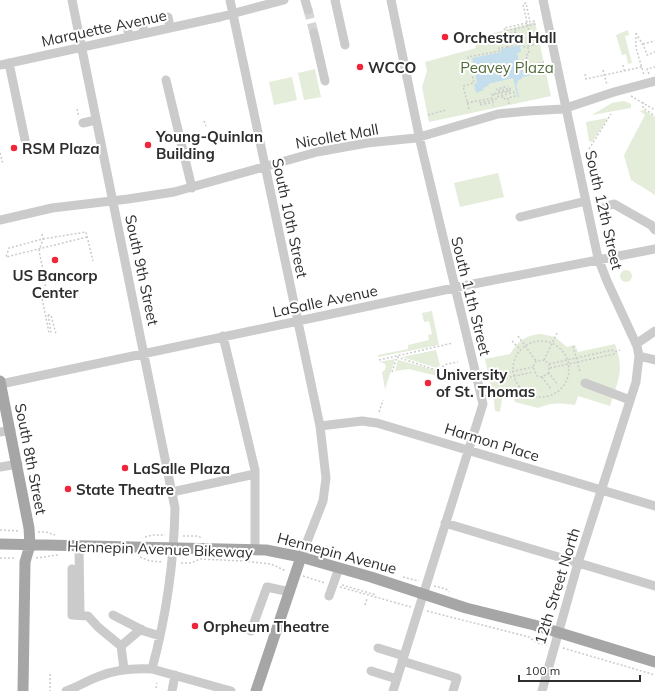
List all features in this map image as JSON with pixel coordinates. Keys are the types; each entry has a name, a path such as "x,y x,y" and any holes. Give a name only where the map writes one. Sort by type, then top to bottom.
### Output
{"main road":[{"name":"South 8th Street","path":"0,382 5,431 18,464 29,528 30,544"},
{"name":"Hennepin Avenue","path":"0,544 266,550 301,557 466,608 558,633 655,662"},
{"path":"23,691 26,558 30,544"},
{"path":"256,691 301,557"}],"street":[{"name":"South 9th Street","path":"72,0 145,353 175,508 174,548 160,636 152,669"},
{"name":"South 10th Street","path":"230,0 320,426 326,478 323,504 301,557"},
{"name":"Marquette Avenue","path":"4,64 233,14 282,0"},
{"path":"305,0 308,10"},
{"path":"335,0 345,45"},
{"name":"South 11th Street","path":"391,0 419,137 483,404 393,691"},
{"name":"South 12th Street","path":"543,0 598,258 636,344 639,356 636,382 601,489"},
{"path":"168,17 170,28"},
{"path":"142,22 144,33"},
{"path":"128,26 129,36"},
{"path":"314,33 325,81"},
{"path":"4,64 24,140"},
{"name":"Nicollet Mall","path":"0,220 52,208 113,201 192,188 265,166 330,149 419,137 498,114 566,108 652,78"},
{"path":"166,80 192,188"},
{"path":"83,123 96,120"},
{"path":"520,217 586,201"},
{"path":"606,206 614,204 651,226 655,230"},
{"name":"LaSalle Avenue","path":"0,382 598,258 655,249"},
{"path":"636,344 655,331"},
{"path":"223,336 255,474 254,549"},
{"path":"639,356 655,360"},
{"path":"585,382 630,400"},
{"name":"Harmon Place","path":"320,426 370,421 655,506"},
{"path":"0,467 18,464"},
{"path":"172,492 255,474"},
{"name":"12th Street North","path":"542,691 578,563 601,489"},
{"path":"445,523 655,586"},
{"path":"79,546 80,615"},
{"path":"329,596 337,585 339,568"},
{"path":"72,569 72,615 88,616 120,646 124,670"},
{"path":"251,631 267,587 290,592"},
{"path":"113,615 141,629 160,636"},
{"path":"120,646 141,629"},
{"path":"378,648 403,659 457,678 453,691"},
{"path":"66,691 100,676 124,670 152,669 231,691"},
{"path":"371,671 397,679"},
{"path":"172,691 175,675"}],"path":[{"path":"532,44 523,4 526,3 530,22 535,21"},
{"path":"515,30 505,31 504,28 527,23"},
{"path":"507,47 505,38 499,39 499,36 536,24"},
{"path":"515,30 516,35 520,34 523,47 540,43"},
{"path":"644,75 636,48 636,33 643,44 647,55 655,52"},
{"path":"643,44 655,41"},
{"path":"469,109 463,86 474,83 468,57 500,51 499,48 518,44"},
{"path":"527,46 529,54 526,54 530,71"},
{"path":"527,59 520,61 523,73 536,70 535,64 544,62"},
{"path":"623,65 624,70"},
{"path":"585,74 586,79 642,67"},
{"path":"652,78 647,69 655,67"},
{"path":"603,70 607,85"},
{"path":"492,97 510,90 510,88 497,91 496,89 508,86"},
{"path":"502,95 503,99 515,96 513,90"},
{"path":"467,103 510,91 511,93 492,97"},
{"path":"631,96 655,110"},
{"path":"494,106 493,102 480,105 480,103 496,99 496,97"},
{"path":"508,98 509,103"},
{"path":"643,102 643,108 655,116"},
{"path":"428,115 446,110"},
{"path":"589,149 611,114"},
{"path":"204,121 206,126"},
{"path":"0,153 3,164"},
{"path":"87,237 6,257 9,248 43,239 86,232 94,261"},
{"path":"42,234 43,239 39,251 46,284 41,293 49,332 52,332 48,315 52,315 56,334"},
{"path":"544,360 557,333"},
{"path":"518,336 536,362"},
{"path":"512,341 520,349"},
{"path":"540,341 552,343 562,351 568,360 568,374 565,382 558,391 550,395 534,396 523,390 516,382 513,372 515,358 520,349 525,346 540,341"},
{"path":"379,360 453,343"},
{"path":"573,346 580,372"},
{"path":"549,364 612,350 615,352"},
{"path":"550,368 614,354 620,350"},
{"path":"397,356 436,370 447,364 458,362"},
{"path":"392,372 397,356"},
{"path":"495,378 496,375 532,367 536,362 544,360"},
{"path":"544,360 549,364 549,373 558,385"},
{"path":"532,367 537,376 542,377 551,389"},
{"path":"487,380 495,378 497,380 534,372"},
{"path":"542,377 549,373"},
{"path":"379,412 383,400"},
{"name":"Hennepin Avenue Bikeway","path":"0,558 44,558 60,555"},
{"name":"Hennepin Avenue Bikeway","path":"133,557 150,561 191,563 200,560 243,561 271,564 296,574 409,607"},
{"path":"337,585 376,595"},
{"path":"366,606 368,598"},
{"path":"426,611 443,614 529,637 537,642 568,649 655,675"},
{"path":"50,674 50,691"},
{"path":"156,688 157,683"}],"green space":[{"name":"Peavey Plaza","path":"535,22 551,96 429,122 422,87 427,71 425,62 476,48 475,38"},
{"path":"628,30 629,35 625,36 632,63 628,64 626,54 622,55 616,35"},
{"path":"315,69 321,97 304,100 298,73"},
{"path":"292,77 297,100 274,105 269,82"},
{"path":"624,101 631,104 631,108 592,115 612,103"},
{"path":"644,110 655,117 655,195 631,180 624,155 645,115 640,111"},
{"path":"608,118 592,142 589,141 586,122"},
{"path":"498,173 504,197 460,207 454,183"},
{"path":"624,270 628,270 632,276 628,282 624,282 620,278 620,274"},
{"path":"432,311 439,345 378,357 378,355 408,349 408,345 429,340 428,335 432,334 429,321 424,322 422,313"},
{"path":"541,334 555,337 567,347 575,345 578,352 615,344 620,362 620,369 618,382 610,406 578,396 575,405 556,404 538,408 515,402 513,396 508,395 502,399 500,412 495,411 485,359 510,354 519,342 527,337"},
{"path":"436,350 440,365 437,368 402,357"},
{"path":"395,359 385,389 382,372 385,370 386,366 384,363 379,362"},
{"path":"398,360 439,371 437,376 409,369 395,371"}],"water":[{"path":"520,45 521,52 517,53 523,75 538,72 539,74 522,77 522,79 518,80 518,83 516,84 519,97 518,98 513,78 488,84 489,86 483,88 484,90 476,93 474,84 477,83 472,58 501,52 501,49"}],"tunnel":[{"path":"308,10 314,33"}],"place":[{"name":"Orchestra Hall","path":"445,37"},
{"name":"WCCO","path":"360,67"},
{"name":"Young-Quinlan Building","path":"148,145"},
{"name":"RSM Plaza","path":"14,148"},
{"name":"US Bancorp Center","path":"55,260"},
{"name":"University of St. Thomas","path":"428,383"},
{"name":"LaSalle Plaza","path":"125,468"},
{"name":"State Theatre","path":"68,489"},
{"name":"Orpheum Theatre","path":"195,626"}]}
